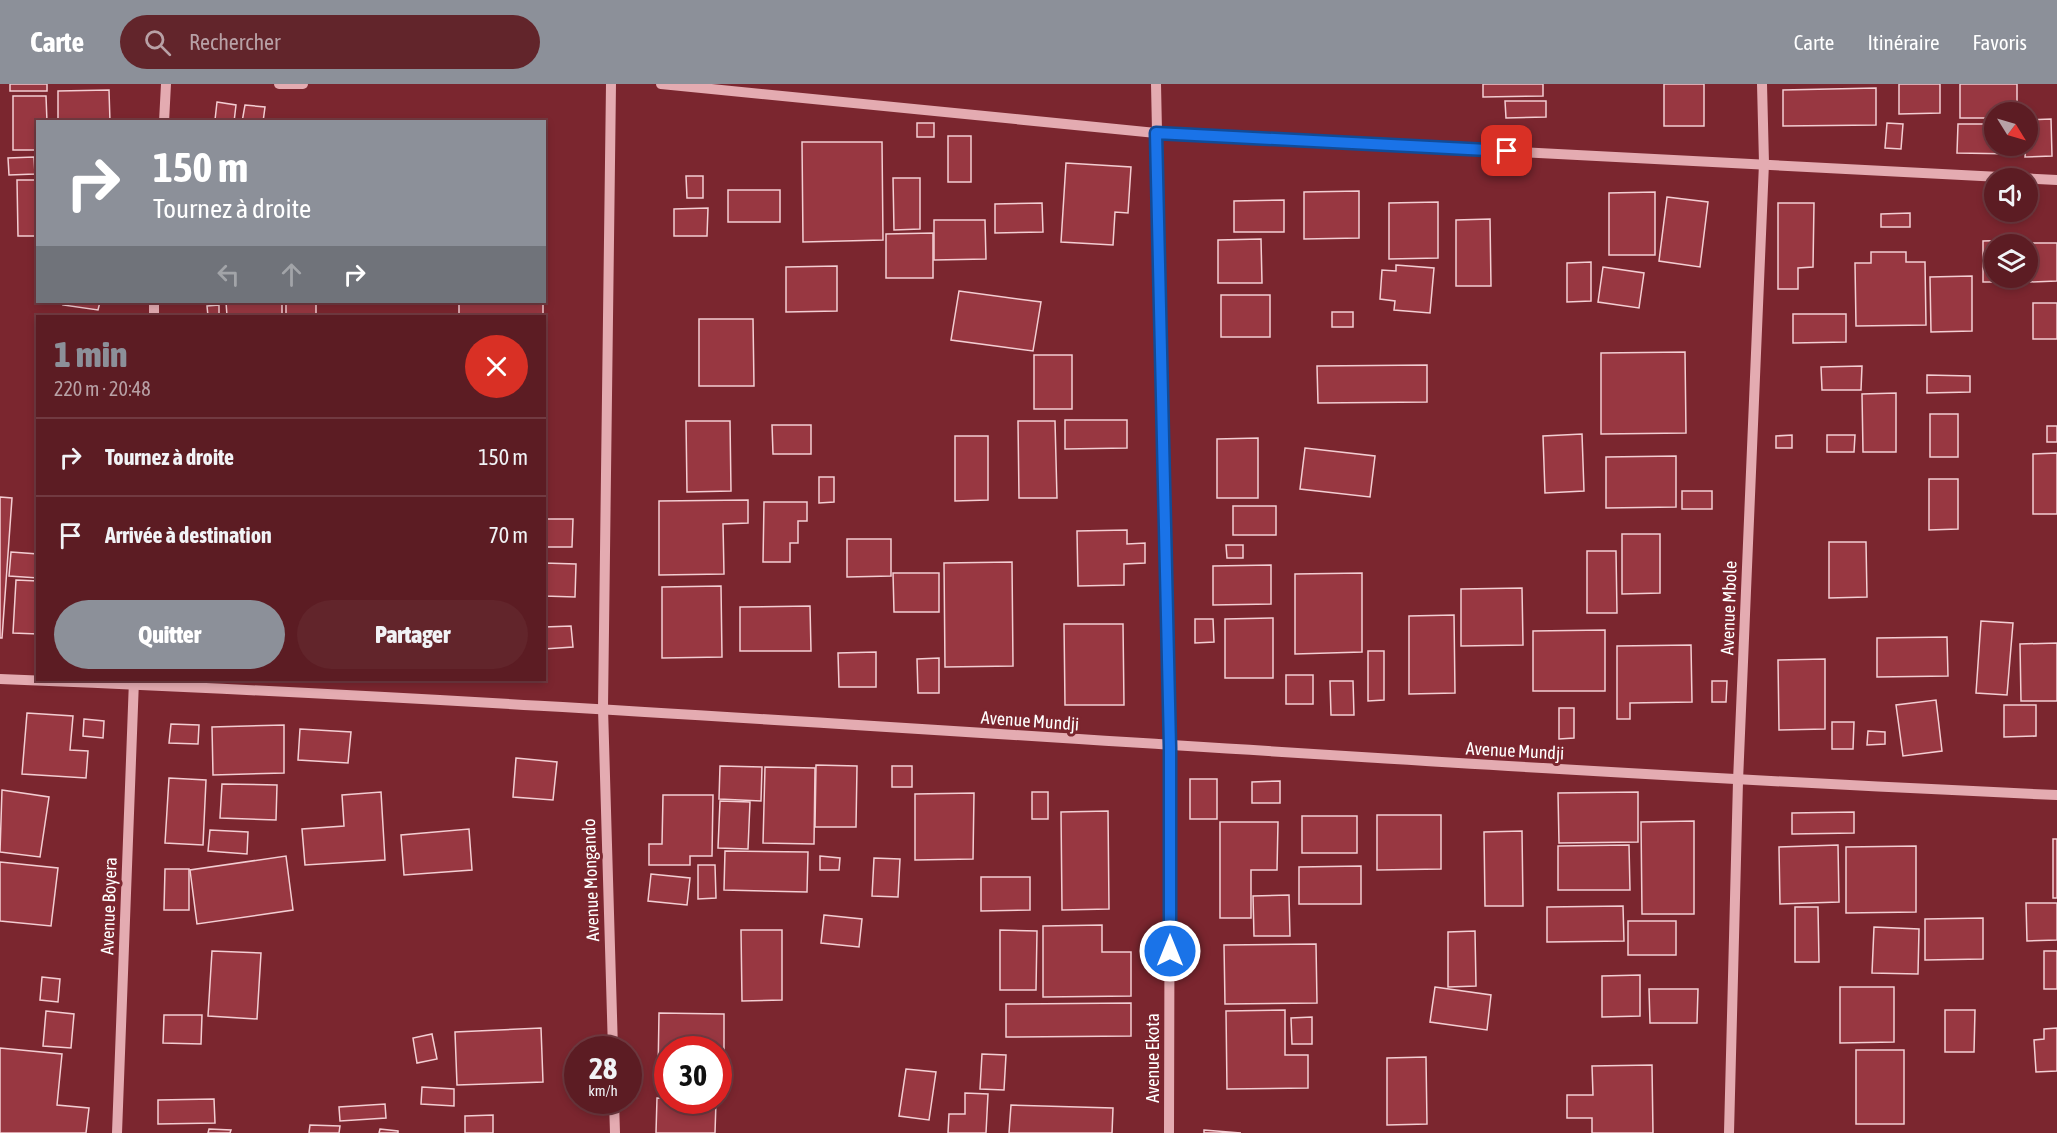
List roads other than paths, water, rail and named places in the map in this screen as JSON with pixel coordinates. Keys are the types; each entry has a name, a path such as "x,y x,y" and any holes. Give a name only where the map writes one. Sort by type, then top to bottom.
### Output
{"street":[{"path":"164,120 166,84"},
{"path":"279,84 303,84"},
{"name":"Avenue Mongando","path":"611,84 603,708 613,1036"},
{"path":"661,84 1156,133 2057,180"},
{"name":"Avenue Ekota","path":"1156,84 1170,747 1169,1133"},
{"name":"Avenue Mbole","path":"1729,1133 1738,781 1764,163 1762,84"},
{"name":"Avenue Mundji","path":"0,679 36,680"},
{"name":"Avenue Mundji","path":"89,681 603,708 1170,747 1738,781 2057,795"},
{"name":"Avenue Boyera","path":"117,1133 134,682"},
{"path":"614,1114 615,1133"}]}
